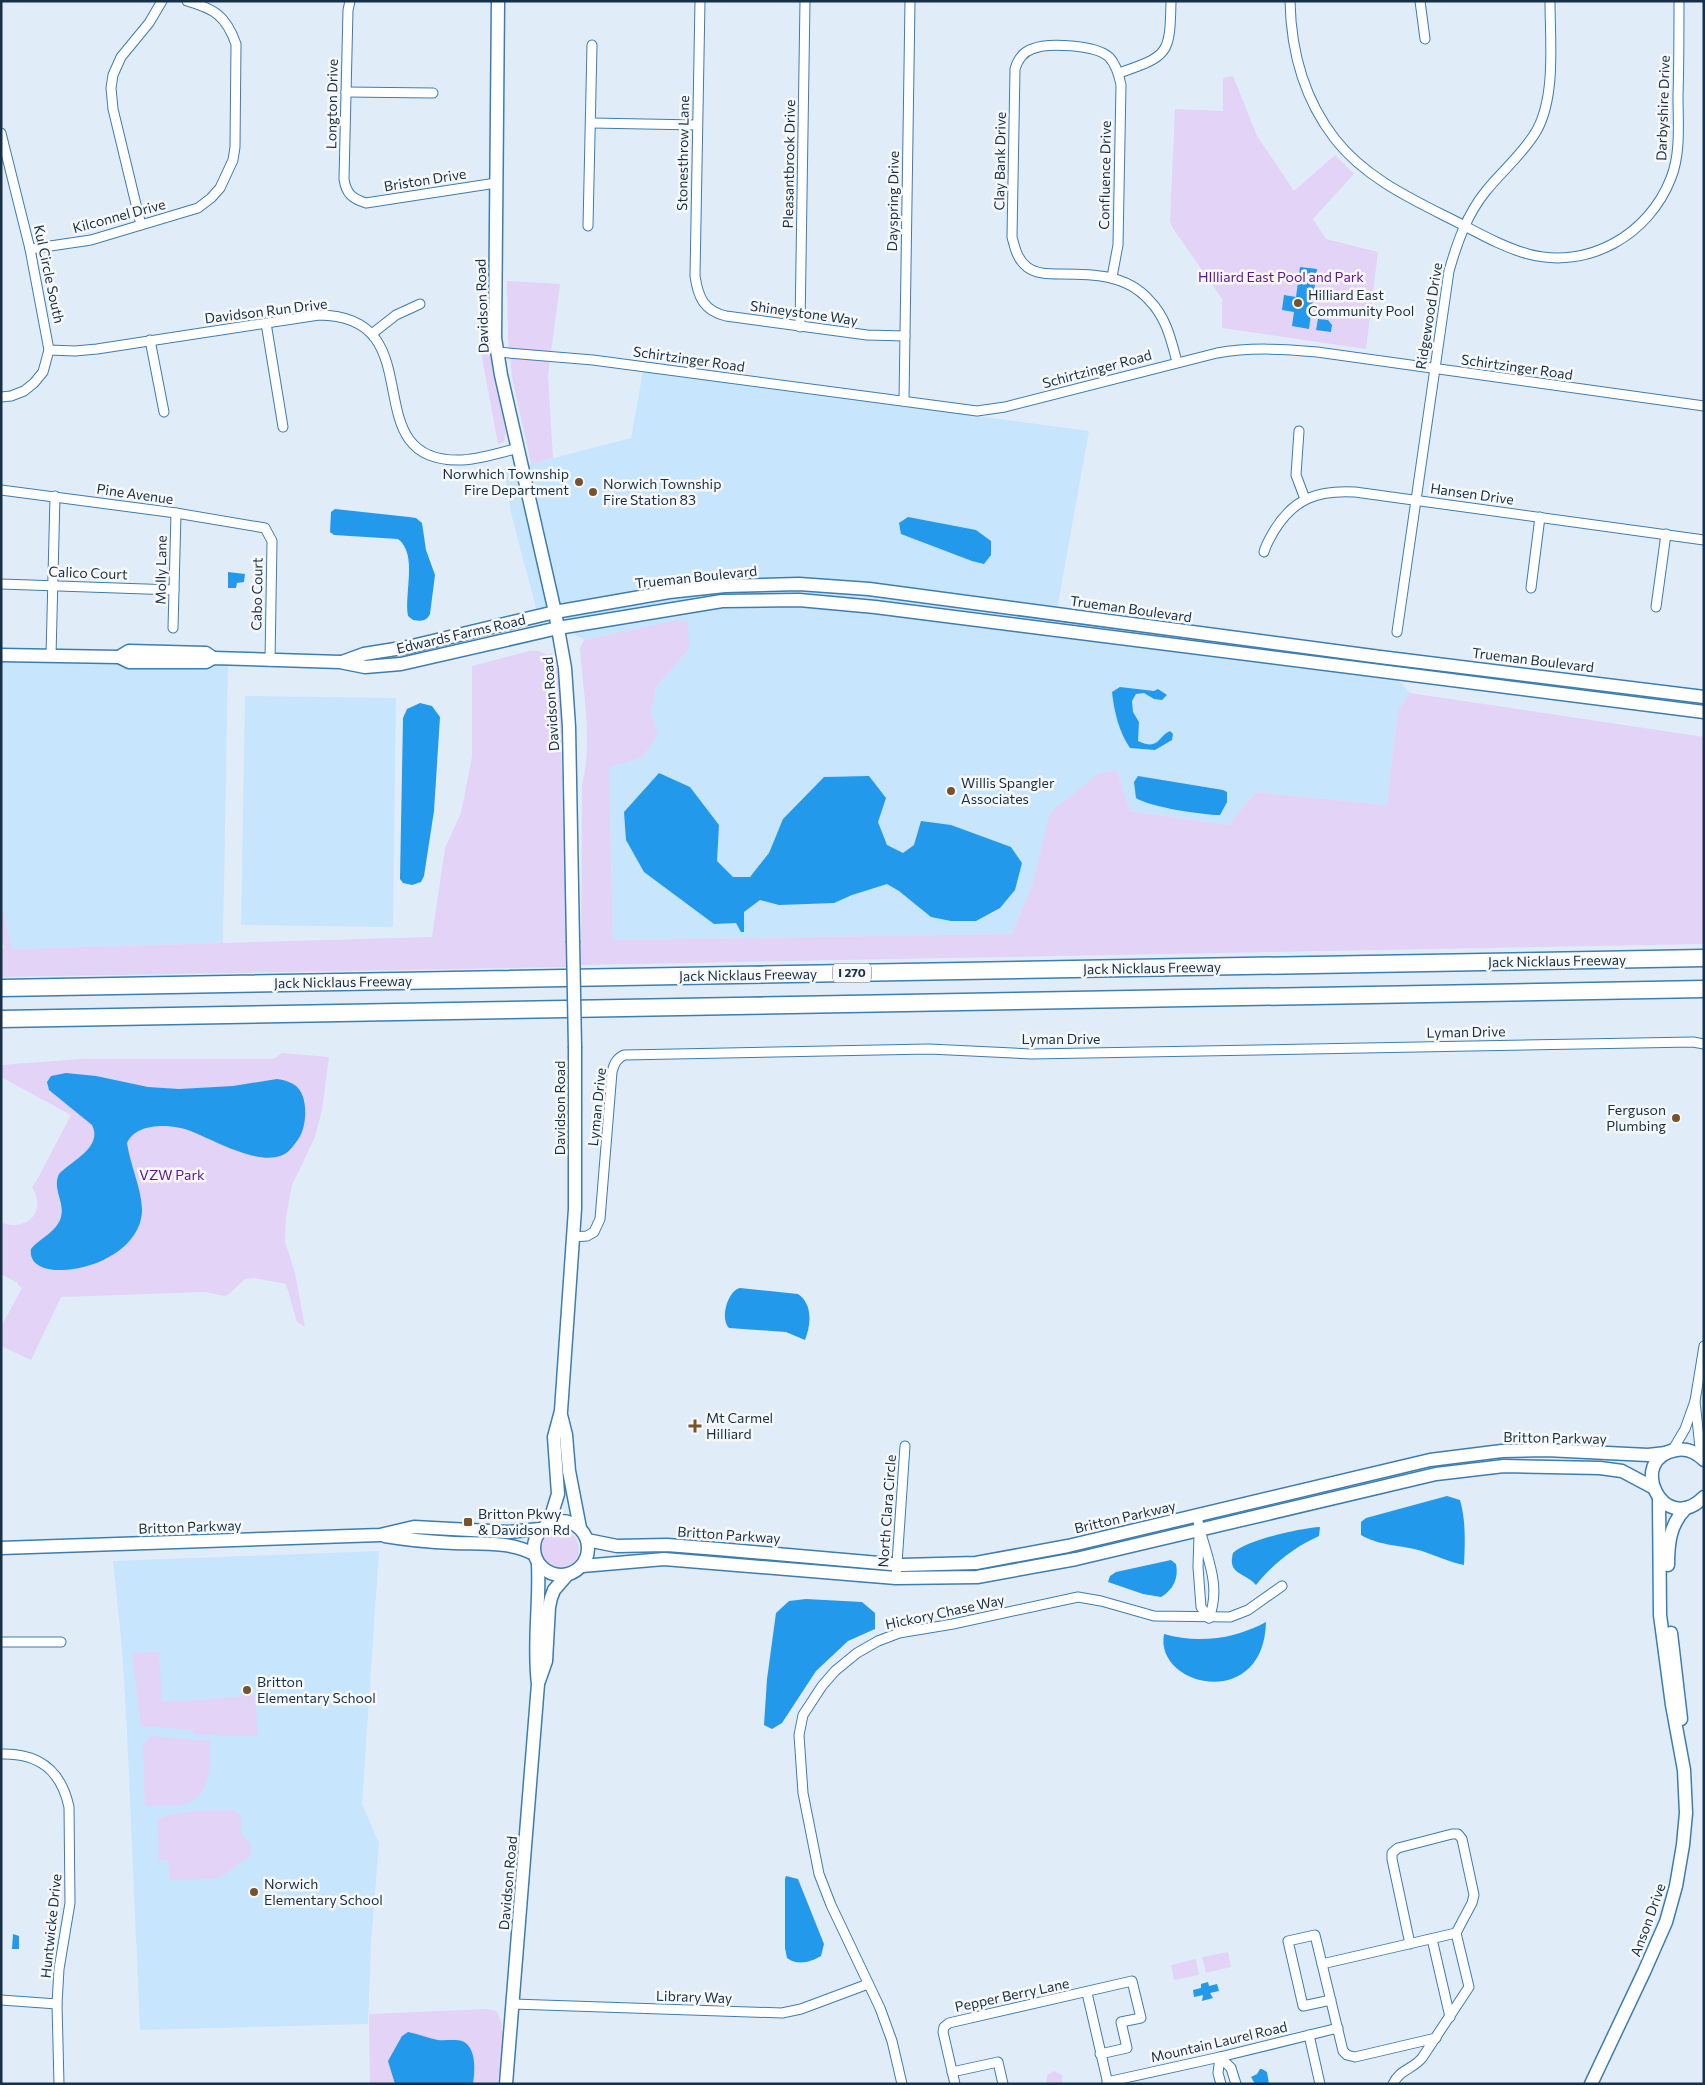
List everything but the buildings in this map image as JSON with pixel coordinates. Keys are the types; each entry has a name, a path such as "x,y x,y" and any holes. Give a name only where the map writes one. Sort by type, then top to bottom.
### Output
{"highway":[{"name":"Jack Nicklaus Freeway","path":"1,988 1704,958"},
{"path":"1,1019 1704,989"}],"main road":[{"name":"Davidson Road","path":"498,1 494,319 497,352 555,612 565,668 569,727 576,1128 573,1237 561,1411 554,1437 558,1494 545,1526"},
{"name":"Trueman Boulevard","path":"555,612 669,592 725,586 799,584 869,589 1380,657 1704,697"},
{"name":"Trueman Boulevard","path":"558,628 722,601 799,600 884,608 1704,712"},
{"name":"Edwards Farms Road","path":"340,662 364,654 408,648 555,612"},
{"name":"Edwards Farms Road","path":"1,655 119,657 129,652 206,653 213,658 340,662 366,667 401,664 558,628"},
{"name":"Davidson Road","path":"561,1411 566,1435 569,1471 580,1528"},
{"name":"Britton Parkway","path":"587,1540 618,1546 675,1546 897,1565 976,1562 1068,1546 1430,1460 1538,1450 1648,1455 1683,1449 1691,1451 1702,1459"},
{"path":"1669,1452 1658,1459 1653,1468 1652,1487 1659,1499 1671,1507 1698,1503"},
{"name":"Britton Parkway","path":"582,1566 664,1559 896,1578 977,1577 1076,1559 1436,1474 1504,1466 1600,1468 1622,1471 1652,1487"},
{"name":"Anson Drive","path":"1591,2084 1666,1922 1681,1866 1686,1823 1686,1786 1682,1754 1672,1705 1660,1615 1659,1499"},
{"name":"Anson Drive","path":"1682,1754 1680,1704 1669,1614 1668,1550 1672,1530 1679,1515 1698,1503"},
{"path":"562,1520 580,1528 587,1540 588,1549 582,1566 567,1575 551,1574 536,1559 535,1536 545,1526 562,1520"},
{"name":"Britton Parkway","path":"1,1548 380,1535 414,1527 508,1532 545,1526"},
{"name":"Britton Parkway","path":"380,1535 413,1541 500,1544 518,1547 536,1559"},
{"name":"Davidson Road","path":"506,2084 538,1684 536,1663 540,1596 536,1559"},
{"name":"Davidson Road","path":"538,1684 546,1661 551,1598 554,1590 567,1575"}],"street":[{"path":"141,225 113,109 111,88 113,75 121,57 149,23 162,1"},
{"name":"Kilconnel Drive","path":"30,249 91,240 198,208 211,198 224,181 233,160 236,130 236,44 231,32 219,14 202,5 187,1"},
{"name":"Longton Drive","path":"350,1 348,10 345,188 358,201"},
{"name":"Stonesthrow Lane","path":"700,1 695,276 697,294 704,304"},
{"name":"Pleasantbrook Drive","path":"800,327 805,1"},
{"name":"Dayspring Drive","path":"904,401 910,1"},
{"path":"1118,73 1152,62 1164,52 1170,38 1171,1"},
{"name":"Darbyshire Drive","path":"1290,1 1292,33 1298,68 1314,107 1334,138 1360,166 1404,195 1465,226 1528,254 1563,258 1592,253 1622,240 1646,219 1664,193 1676,162 1679,1"},
{"path":"1420,1 1424,39"},
{"name":"Ridgewood Drive","path":"1397,632 1449,271 1465,226 1484,193 1524,150 1542,119 1550,68 1550,1"},
{"path":"588,226 592,123 592,44"},
{"name":"Clay Bank Drive","path":"1112,277 1092,274 1047,274 1027,267 1015,252 1012,237 1015,69 1018,60 1025,53 1033,48 1043,46 1098,49 1109,57 1118,73"},
{"name":"Confluence Drive","path":"1112,277 1118,245 1121,85 1118,73"},
{"path":"346,92 433,93"},
{"path":"592,123 697,125"},
{"name":"Kul Circle South","path":"1,133 30,249 50,350"},
{"name":"Briston Drive","path":"358,201 366,203 496,183"},
{"path":"1112,277 1139,290 1155,306 1166,325 1177,362"},
{"path":"420,304 396,315 373,333 386,356 400,422 405,432 417,447 438,458 472,459 518,448"},
{"name":"Shineystone Way","path":"704,304 720,315 867,336 905,336"},
{"name":"Davidson Run Drive","path":"50,350 75,351 97,349 319,316 332,316 357,322 373,333"},
{"path":"266,323 283,427"},
{"path":"150,340 164,412"},
{"name":"Schirtzinger Road","path":"497,352 593,360 966,410 987,411 1005,408 1177,362 1228,351 1283,349 1317,352 1704,406"},
{"path":"1,398 24,391 34,383 43,372 50,350"},
{"path":"1299,431 1296,474 1305,499"},
{"name":"Pine Avenue","path":"1,490 176,513 265,528"},
{"name":"Hansen Drive","path":"1264,552 1281,519 1305,499 1315,495 1338,491 1704,540"},
{"path":"51,656 55,496"},
{"name":"Molly Lane","path":"173,628 176,513"},
{"path":"1530,588 1540,517"},
{"name":"Cabo Court","path":"265,528 272,541 270,661"},
{"path":"1656,607 1666,534"},
{"name":"Calico Court","path":"1,584 174,590"},
{"name":"Lyman Drive","path":"573,1237 587,1236 594,1232 600,1219 612,1072 614,1064 624,1055 929,1049 1031,1054 1675,1042 1704,1044"},
{"path":"1669,1452 1685,1429 1695,1401 1704,1346"},
{"path":"1695,1401 1702,1459"},
{"name":"North Clara Circle","path":"896,1578 905,1446"},
{"path":"1197,1516 1214,1580 1214,1606 1209,1618"},
{"path":"1200,1530 1198,1567 1201,1606 1209,1618"},
{"name":"Hickory Chase Way","path":"902,2084 892,2041 831,1905 820,1874 802,1784 799,1735 804,1715 822,1686 835,1671 856,1653 878,1641 899,1633 953,1624 1078,1597 1101,1601 1154,1616 1230,1617 1248,1610 1282,1586"},
{"path":"1,1642 61,1642"},
{"name":"Huntwicke Drive","path":"1,1754 25,1756 38,1760 50,1768 60,1779 66,1791 69,1815 70,1902 59,1969 56,2004 58,2084"},
{"path":"1393,2084 1400,2073 1417,2064 1469,1987 1456,1933 1472,1903 1474,1895 1462,1839 1458,1834 1398,1848 1392,1853 1410,1944"},
{"path":"1322,1964 1456,1933"},
{"path":"1331,2000 1303,2006 1288,1942 1315,1935 1338,2028 1343,2051 1347,2055 1355,2057 1436,2038"},
{"path":"1432,1939 1450,2017"},
{"name":"Pepper Berry Lane","path":"955,2084 943,2032 944,2026 949,2023 1132,1981 1141,2018 1121,2022 1127,2048 1100,2054"},
{"name":"Library Way","path":"513,2004 782,2013 801,2009 868,1984"},
{"path":"1087,1992 1108,2083"},
{"path":"1,2000 56,2004"},
{"name":"Mountain Laurel Road","path":"1108,2083 1133,2080 1338,2028"},
{"path":"1309,2035 1320,2084"},
{"path":"1220,2057 1218,2073 1221,2084"},
{"path":"1220,2057 1231,2068 1236,2084"},
{"path":"952,2072 998,2062 1003,2084"}],"shaded area":[{"path":"643,371 1089,431 1055,621 1387,668 1410,693 1398,710 1387,805 1256,792 1228,825 1130,811 1117,770 1033,883 1012,934 613,940 609,766 643,757 658,734 651,713 656,687 689,649 677,621 584,640 537,612 511,513 504,471 631,438"},
{"path":"1,661 228,665 223,943 12,949 1,901"},
{"path":"245,696 396,698 393,927 241,925"},
{"name":"Norwich Elementary School","path":"379,1551 362,1804 379,1843 371,1942 368,2024 140,2030 127,1732 122,1648 113,1561"}],"green space":[{"name":"HIlliard East Pool and Park","path":"1233,76 1257,136 1294,191 1335,155 1354,174 1313,219 1326,239 1378,252 1366,349 1222,328 1222,299 1172,227 1170,221 1175,109 1223,111 1223,78"},
{"path":"480,279 487,279 488,331 492,368 506,432 504,442 498,444 479,341"},
{"path":"507,281 560,284 548,375 553,458 531,464 512,377 508,338"},
{"path":"677,620 688,622 689,649 656,687 651,713 658,734 643,757 609,767 613,940 1012,934 1033,883 1050,813 1098,774 1117,770 1130,811 1228,825 1256,792 1387,805 1398,710 1410,693 1704,737 1704,944 581,965 582,785 587,751 587,734 580,648 584,640"},
{"path":"529,651 538,651 548,655 551,653 560,687 566,967 1,977 1,949 4,948 1,937 1,901 12,949 432,937 445,848 461,813 472,757 472,666"},
{"name":"VZW Park","path":"282,1053 329,1057 322,1110 315,1137 292,1185 286,1217 285,1242 295,1273 305,1327 297,1322 286,1284 254,1278 245,1279 228,1295 224,1296 205,1292 61,1297 31,1360 1,1346 1,1327 22,1288 18,1283 1,1274 1,1226 3,1223 12,1225 27,1222 36,1211 36,1196 32,1187 71,1115 1,1077 1,1065 82,1059 274,1059"},
{"path":"560,1530 574,1535 579,1549 574,1563 560,1568 546,1563 541,1549 546,1535"},
{"path":"159,1652 162,1701 189,1701 255,1695 258,1736 195,1735 192,1730 141,1726 132,1653"},
{"path":"151,1736 210,1741 208,1778 200,1795 193,1800 179,1805 145,1806 143,1744"},
{"path":"232,1810 241,1816 241,1834 252,1846 250,1856 222,1876 214,1879 170,1880 168,1860 159,1861 158,1820 165,1816 183,1812"},
{"path":"1228,1952 1231,1967 1206,1973 1202,1957"},
{"path":"1196,1959 1199,1975 1174,1980 1171,1965"},
{"path":"487,2009 496,2011 502,2027 503,2046 498,2084 370,2084 369,2014"},
{"path":"1054,2071 1062,2075 1062,2084 1046,2084 1047,2075"}],"water":[{"name":"Hilliard East Community Pool","path":"1300,267 1317,269 1309,329 1292,326 1294,312 1282,310 1284,295 1296,297"},
{"path":"1318,319 1328,320 1332,325 1331,332 1316,330"},
{"path":"335,509 416,518 422,523 426,550 435,575 430,614 425,620 413,620 408,616 409,564 404,546 398,539 334,535 330,532 331,512"},
{"path":"908,517 976,530 991,541 991,555 984,564 901,534 899,523"},
{"path":"228,572 245,574 244,582 237,583 236,588 228,588"},
{"path":"1120,687 1154,691 1158,689 1167,695 1162,700 1154,699 1144,693 1136,694 1132,701 1133,712 1139,722 1138,741 1145,744 1154,744 1170,731 1173,734 1172,740 1155,750 1130,748 1120,728 1113,699 1112,692"},
{"path":"420,703 432,706 440,717 434,811 424,876 421,882 412,885 403,883 400,879 403,718 407,709"},
{"path":"659,773 690,787 719,825 717,861 733,877 750,877 769,853 783,819 824,777 869,776 886,798 878,822 887,845 903,853 914,845 921,821 951,825 1011,847 1022,863 1015,890 1000,908 976,921 951,921 931,917 899,891 887,884 834,903 779,905 760,900 744,912 744,932 741,932 736,923 714,924 644,872 626,840 624,812"},
{"path":"1138,776 1223,790 1227,792 1227,802 1220,815 1201,814 1152,804 1136,798 1134,782"},
{"path":"66,1073 96,1076 148,1087 179,1089 233,1086 277,1079 289,1082 299,1089 305,1107 304,1125 300,1136 290,1150 283,1155 270,1158 259,1157 224,1146 177,1127 157,1126 139,1131 127,1143 142,1210 137,1231 123,1247 105,1259 84,1267 63,1270 46,1268 34,1261 31,1249 52,1231 59,1222 62,1211 57,1185 59,1174 85,1152 93,1140 94,1133 92,1125 49,1090 47,1082 51,1076"},
{"path":"740,1288 798,1294 803,1298 809,1315 809,1328 805,1340 786,1332 729,1328 725,1319 726,1306 735,1290"},
{"path":"1447,1496 1460,1500 1462,1508 1465,1532 1464,1565 1422,1551 1368,1539 1361,1535 1361,1522 1366,1518"},
{"path":"1320,1527 1319,1536 1285,1557 1256,1585 1238,1572 1233,1565 1233,1553 1240,1548 1261,1539 1287,1532"},
{"path":"1171,1560 1176,1564 1176,1579 1172,1587 1161,1597 1143,1594 1108,1582 1110,1576 1116,1572"},
{"path":"806,1599 862,1602 875,1613 875,1629 848,1641 816,1671 782,1723 772,1729 764,1725 767,1679 776,1613 789,1601"},
{"path":"1266,1622 1261,1651 1248,1669 1230,1679 1210,1682 1191,1677 1175,1667 1165,1652 1164,1634 1190,1639 1216,1638 1242,1632"},
{"path":"786,1876 798,1879 824,1944 821,1956 813,1960 795,1962 787,1958 785,1948"},
{"path":"13,1934 19,1936 19,1949 12,1949"},
{"path":"1208,1982 1209,1986 1217,1984 1219,1991 1210,1993 1213,1998 1202,2001 1203,1995 1194,1997 1193,1990 1201,1988 1201,1984"},
{"path":"408,2032 438,2040 459,2040 467,2044 474,2060 473,2084 395,2084 388,2061 402,2036"},
{"path":"1260,2069 1267,2072 1269,2084 1255,2084 1251,2077 1257,2074"}],"place":[{"name":"Hilliard East Community Pool","path":"1298,303"},
{"name":"Norwhich Township Fire Department","path":"579,482"},
{"name":"Norwich Township Fire Station 83","path":"593,492"},
{"name":"Willis Spangler Associates","path":"951,791"},
{"name":"Ferguson Plumbing","path":"1676,1118"},
{"name":"Mt Carmel Hilliard","path":"695,1426"},
{"name":"Britton Pkwy & Davidson Rd","path":"468,1522"},
{"name":"Britton Elementary School","path":"247,1690"},
{"name":"Norwich Elementary School","path":"254,1892"}]}
